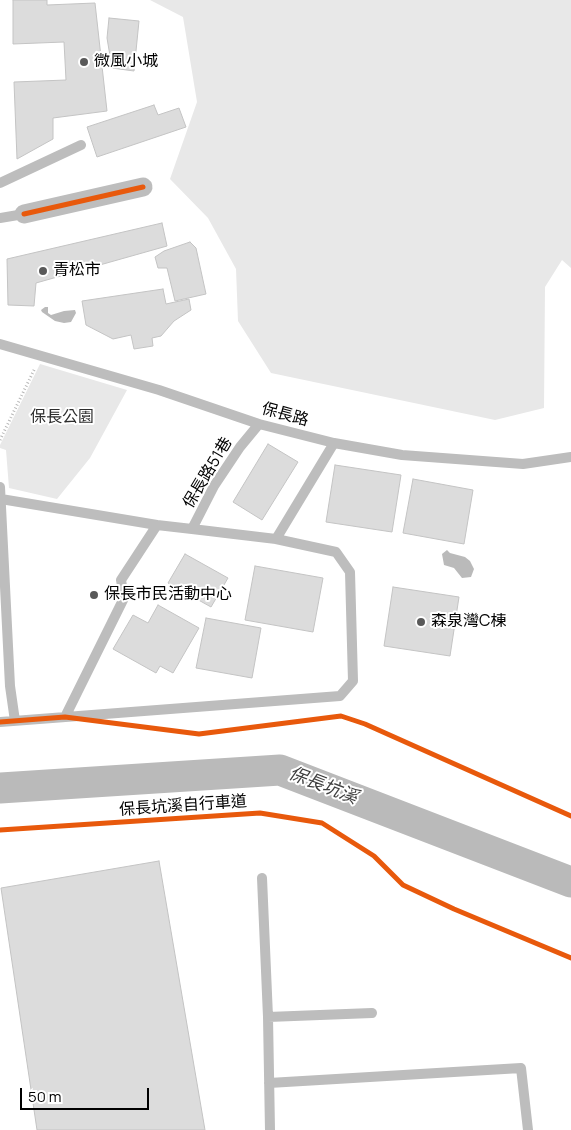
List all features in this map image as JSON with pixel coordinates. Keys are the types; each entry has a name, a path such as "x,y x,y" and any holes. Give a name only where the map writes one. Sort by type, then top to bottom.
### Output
{"street":[{"path":"24,214 143,187"}],"lane":[{"path":"0,183 81,145"},
{"path":"0,218 24,214"},
{"name":"保長路","path":"0,344 159,390 259,424 334,443 402,455 524,464 571,457"},
{"name":"保長路51巷","path":"1,499 192,529 214,486 240,447 259,424"},
{"path":"276,539 334,443"},
{"path":"0,487 10,686 16,721"},
{"path":"65,717 124,598 121,580 157,525"},
{"path":"0,722 340,696 354,682 350,572 336,552 276,539 192,529"},
{"path":"0,681 10,686"},
{"path":"262,878 268,1017 270,1130"},
{"path":"268,1017 372,1013"},
{"path":"269,1083 521,1068 528,1130"}],"path":[{"path":"0,440 41,356"}],"green space":[{"path":"150,0 571,0 571,268 562,260 545,287 544,408 495,420 271,373 238,321 236,269 208,218 170,179 197,102 183,17"},
{"name":"保長公園","path":"40,364 127,390 90,458 57,499 9,488 6,450 0,448"}],"shaded area":[{"path":"48,307 48,313 51,315 75,310 76,313 71,322 64,323 55,321 42,312 41,310"},
{"path":"447,550 470,561 474,569 471,577 462,578 454,568 444,565 442,554"}],"building":[{"name":"微風小城","path":"13,0 47,0 47,5 95,3 107,111 53,118 53,139 17,159 14,82 66,80 64,42 13,44"},
{"path":"109,18 139,21 134,71 112,68 107,38"},
{"path":"154,105 158,115 179,108 186,127 97,157 87,127"},
{"name":"青松市","path":"162,223 167,246 36,283 34,306 8,305 7,259"},
{"path":"190,242 196,248 206,294 175,301 167,268 158,268 155,257 164,251"},
{"name":"青松市","path":"163,289 166,304 189,299 191,310 174,321 161,336 152,338 153,346 134,349 131,335 113,339 86,325 82,301"},
{"path":"268,444 298,462 262,520 233,502"},
{"path":"335,465 401,475 392,532 326,522"},
{"path":"413,479 473,490 464,544 403,533"},
{"path":"185,554 228,578 211,607 168,583"},
{"path":"255,566 323,578 313,632 245,620"},
{"name":"森泉灣C棟","path":"393,587 459,597 450,656 384,646"},
{"path":"158,605 199,628 173,673 160,666 156,673 113,649 133,615 148,623"},
{"path":"206,618 261,628 252,678 196,668"},
{"path":"159,861 205,1130 37,1130 1,888"}],"waterway":[{"name":"保長坑溪","path":"0,788 280,770 571,882"}],"cycle path":[{"path":"24,214 143,187"},
{"path":"0,722 65,717 199,734 341,716 365,724 571,816"},
{"name":"保長坑溪自行車道","path":"0,830 260,813 322,823 374,856 403,885 454,909 571,958"}],"place":[{"name":"微風小城","path":"84,62"},
{"name":"青松市","path":"43,271"},
{"name":"保長市民活動中心","path":"94,595"},
{"name":"森泉灣C棟","path":"421,622"}]}
